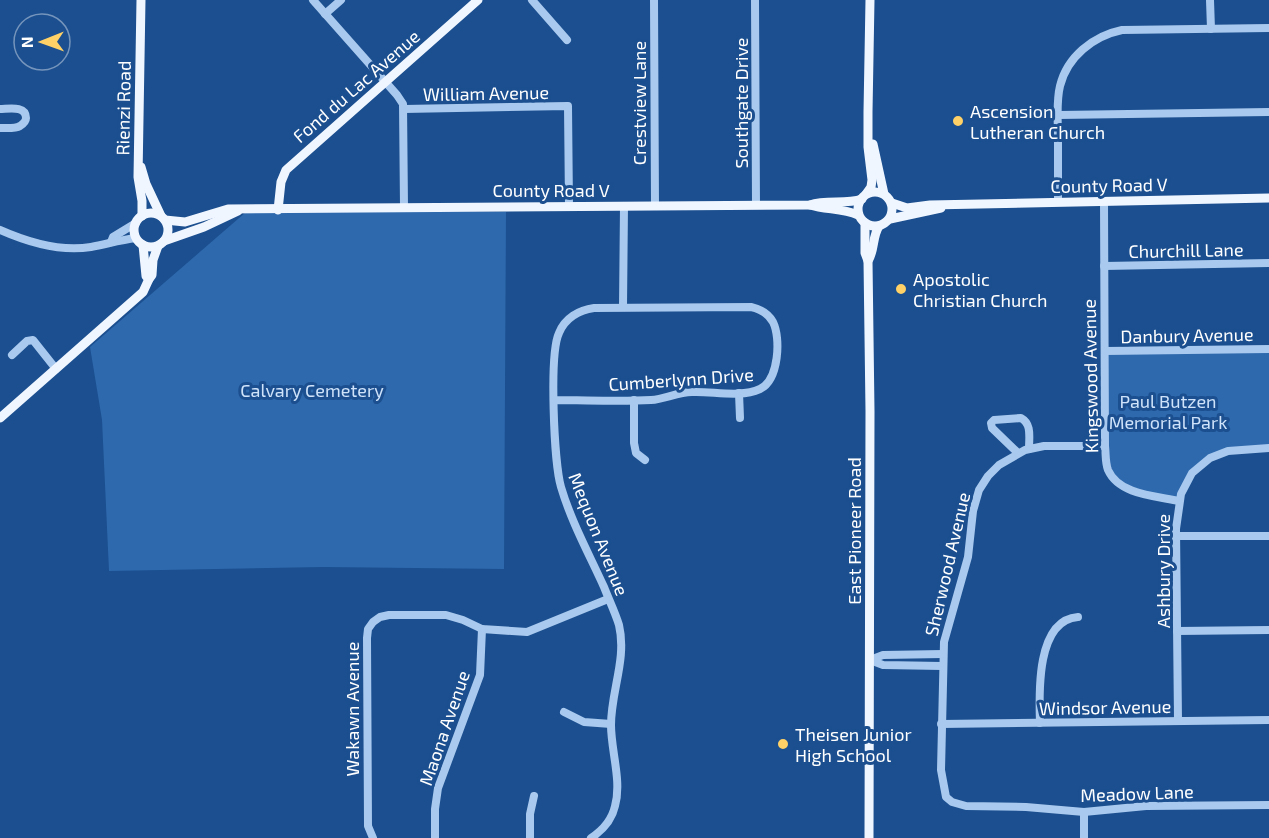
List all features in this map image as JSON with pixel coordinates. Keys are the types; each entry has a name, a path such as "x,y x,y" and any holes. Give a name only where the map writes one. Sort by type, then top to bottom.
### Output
{"main road":[{"name":"Rienzi Road","path":"139,220 142,201 138,177 141,0"},
{"name":"Fond du Lac Avenue","path":"278,210 286,170 478,0"},
{"path":"858,215 858,209 871,188 872,180 868,147 870,0"},
{"path":"865,224 879,226 890,219 892,203 884,194 868,112"},
{"path":"0,418 143,292 152,275 153,260 168,228 146,184 139,162"},
{"path":"864,197 875,192 884,194"},
{"name":"County Road V","path":"240,210 810,205 820,201 851,201 864,197"},
{"name":"County Road V","path":"892,203 907,208 930,205 1269,198"},
{"path":"810,205 851,211 858,215 865,224 868,261"},
{"name":"County Road V","path":"890,219 931,212 949,205"},
{"path":"148,279 135,233 139,220 152,213 163,218 185,222 228,210 240,210"},
{"path":"139,241 152,247 240,210"},
{"name":"East Pioneer Road","path":"869,838 868,261 873,254 879,226"}],"street":[{"path":"313,0 397,95 404,109 404,207"},
{"path":"325,14 341,0"},
{"path":"532,0 567,40"},
{"name":"Crestview Lane","path":"654,0 655,206"},
{"name":"Southgate Drive","path":"755,0 756,205"},
{"path":"1210,0 1211,29"},
{"path":"1058,202 1060,87 1068,66 1081,51 1100,37 1122,30 1269,28"},
{"name":"William Avenue","path":"404,109 568,106 569,206"},
{"path":"0,109 20,109 26,118 24,124 18,128 0,128"},
{"path":"1058,116 1269,112"},
{"name":"Kingswood Avenue","path":"1104,201 1107,467 1117,481 1131,490 1179,501"},
{"path":"623,307 624,206"},
{"path":"111,242 113,237 139,220"},
{"path":"0,230 28,241 60,247 90,247 111,242 139,241"},
{"name":"Churchill Lane","path":"1104,266 1269,263"},
{"name":"Cumberlynn Drive","path":"555,400 634,400 657,399 690,392 739,393 764,387 772,379 775,371 775,329 771,319 764,312 748,307 623,307"},
{"name":"Mequon Avenue","path":"591,838 609,820 616,801 611,724 622,649 618,623 566,501 559,478 555,449 555,345 564,325 573,315 586,310 623,307"},
{"path":"12,355 27,341 33,340 56,369"},
{"name":"Danbury Avenue","path":"1105,351 1269,349"},
{"path":"739,393 740,418"},
{"path":"634,400 634,443 636,453 645,460"},
{"path":"1018,453 992,428 994,420 1021,418 1025,420 1029,428 1029,449"},
{"name":"Sherwood Avenue","path":"1006,808 966,806 952,802 946,797 942,770 943,654 947,626 968,557 977,495 995,468 1018,453 1044,446 1105,446"},
{"name":"Ashbury Drive","path":"1178,721 1176,537 1179,501 1190,476 1198,466 1210,458 1228,451 1269,448"},
{"path":"1176,537 1269,536"},
{"path":"482,628 533,631 608,599"},
{"name":"Wakawn Avenue","path":"373,838 368,826 367,638 369,628 375,620 385,615 433,615 458,618 482,628"},
{"path":"1040,723 1040,685 1046,648 1062,623 1071,617 1078,617"},
{"name":"Maona Avenue","path":"435,838 438,788 480,675 482,628"},
{"path":"1177,631 1269,630"},
{"path":"870,660 883,655 943,654"},
{"path":"870,660 883,665 942,666"},
{"path":"564,711 584,722 611,724"},
{"name":"Windsor Avenue","path":"941,724 1269,720"},
{"path":"530,838 530,814 534,796"},
{"name":"Meadow Lane","path":"1006,808 1084,812 1146,806 1269,805"},
{"path":"1084,812 1084,838"}],"green space":[{"name":"Calvary Cemetery","path":"246,212 506,212 504,569 323,567 109,571 102,420 90,347"},
{"name":"Paul Butzen Memorial Park","path":"1269,349 1269,448 1228,451 1198,466 1179,501 1121,484 1107,467 1105,351"}],"place":[{"name":"Ascension Lutheran Church","path":"958,121"},
{"name":"Apostolic Christian Church","path":"901,289"},
{"name":"Theisen Junior High School","path":"783,744"}]}
